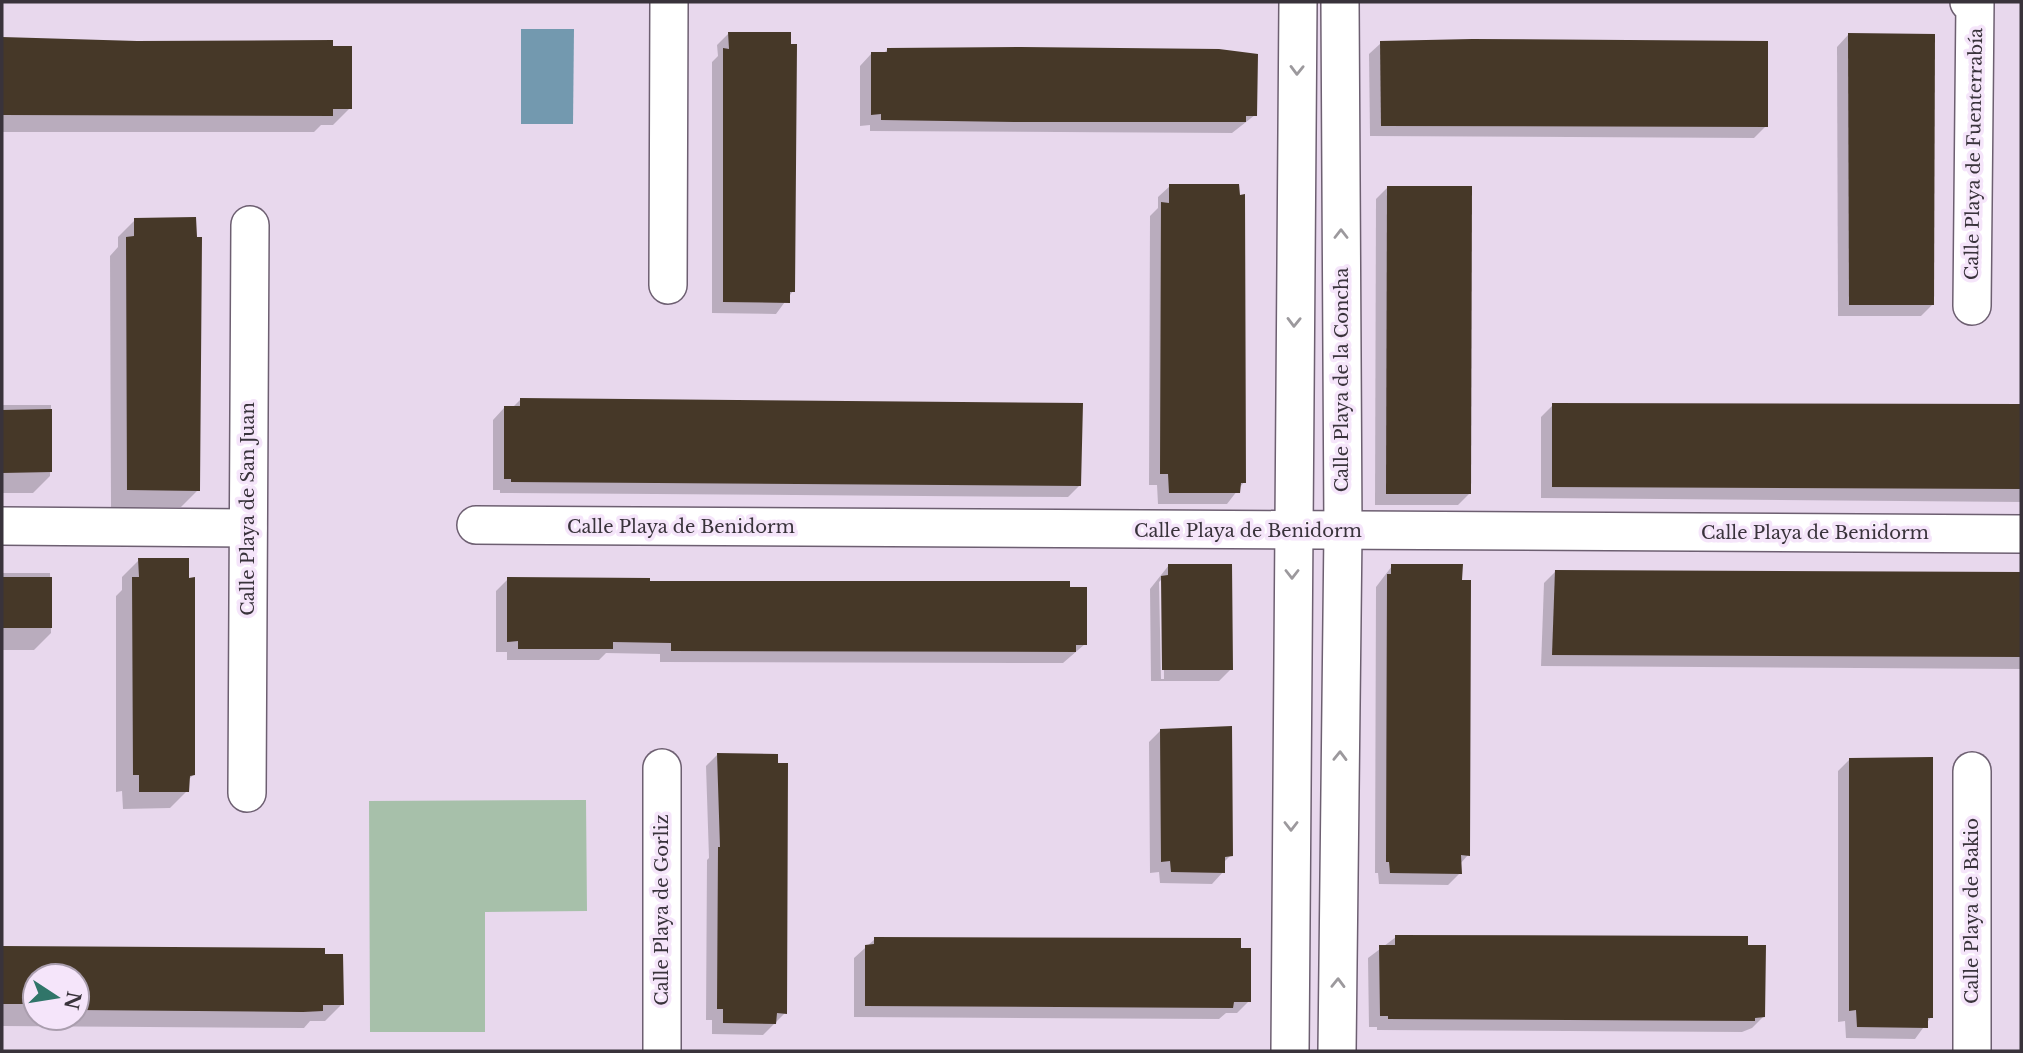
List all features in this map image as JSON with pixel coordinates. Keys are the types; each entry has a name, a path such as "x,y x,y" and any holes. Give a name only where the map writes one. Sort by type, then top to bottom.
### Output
{"street":[{"path":"668,285 669,2"},
{"path":"1290,1051 1298,2"},
{"name":"Calle Playa de la Concha","path":"1337,1051 1343,531 1340,2"},
{"path":"1969,2 1975,2"},
{"name":"Calle Playa de Fuenterrabía","path":"1972,306 1975,2"},
{"name":"Calle Playa de San Juan","path":"247,793 250,225"},
{"name":"Calle Playa de Benidorm","path":"476,525 2021,534"},
{"path":"2,526 248,528"},
{"name":"Calle Playa de Gorliz","path":"662,768 662,1051"},
{"name":"Calle Playa de Bakio","path":"1972,771 1972,1051"}],"green space":[{"path":"586,800 587,911 485,912 485,1032 370,1032 369,801"}],"water":[{"path":"521,29 574,29 573,124 521,124"}],"building":[{"path":"728,32 791,32 791,44 797,44 795,292 790,292 790,303 723,302 723,48 729,49"},
{"path":"1848,33 1935,34 1934,305 1849,305"},
{"path":"2,37 137,41 333,40 333,46 352,46 352,109 333,109 333,116 2,115"},
{"path":"1380,41 1768,41 1768,127 1381,126"},
{"path":"887,48 1219,49 1258,54 1257,116 1246,116 1246,122 1014,122 881,120 881,114 871,115 871,52 887,52"},
{"path":"1169,184 1239,184 1240,195 1245,194 1246,483 1241,483 1240,493 1169,493 1168,474 1160,474 1161,202 1169,203"},
{"path":"1387,186 1472,186 1471,494 1386,494"},
{"path":"196,217 197,237 202,237 200,491 127,490 126,237 134,236 134,218"},
{"path":"520,398 1083,403 1081,486 511,482 511,479 504,479 504,406 520,406"},
{"path":"1552,403 2021,404 2021,489 1552,487"},
{"path":"52,409 52,472 2,473 2,410"},
{"path":"138,558 189,558 189,578 195,577 195,775 190,776 189,792 139,792 139,775 133,775 132,577 139,577"},
{"path":"1168,564 1232,564 1233,670 1162,670 1161,576 1168,575"},
{"path":"1391,564 1463,564 1462,580 1471,580 1470,856 1461,855 1462,874 1390,873 1389,862 1386,862 1387,574 1391,574"},
{"path":"1555,570 2021,572 2021,657 1552,655"},
{"path":"2,577 52,577 52,628 2,628"},
{"path":"507,577 650,578 650,581 1070,581 1070,587 1087,587 1087,645 1076,645 1076,652 671,651 671,643 613,642 613,649 518,649 518,641 507,642"},
{"path":"1232,726 1233,856 1225,857 1225,873 1171,872 1170,861 1161,862 1160,729"},
{"path":"717,753 778,754 778,763 788,763 787,1014 777,1013 776,1024 723,1023 723,1009 717,1009 720,847"},
{"path":"1933,757 1933,1018 1928,1018 1928,1028 1857,1027 1856,1010 1849,1011 1849,758"},
{"path":"1395,935 1748,936 1748,945 1766,945 1765,1017 1755,1018 1755,1021 1388,1019 1388,1016 1380,1016 1379,945 1395,945"},
{"path":"874,937 1241,938 1241,948 1251,948 1251,1002 1234,1002 1233,1008 865,1006 865,945 874,944"},
{"path":"2,946 325,948 325,954 343,954 344,1005 323,1005 323,1011 91,1010 91,962 21,962 21,1004 2,1004"}]}
